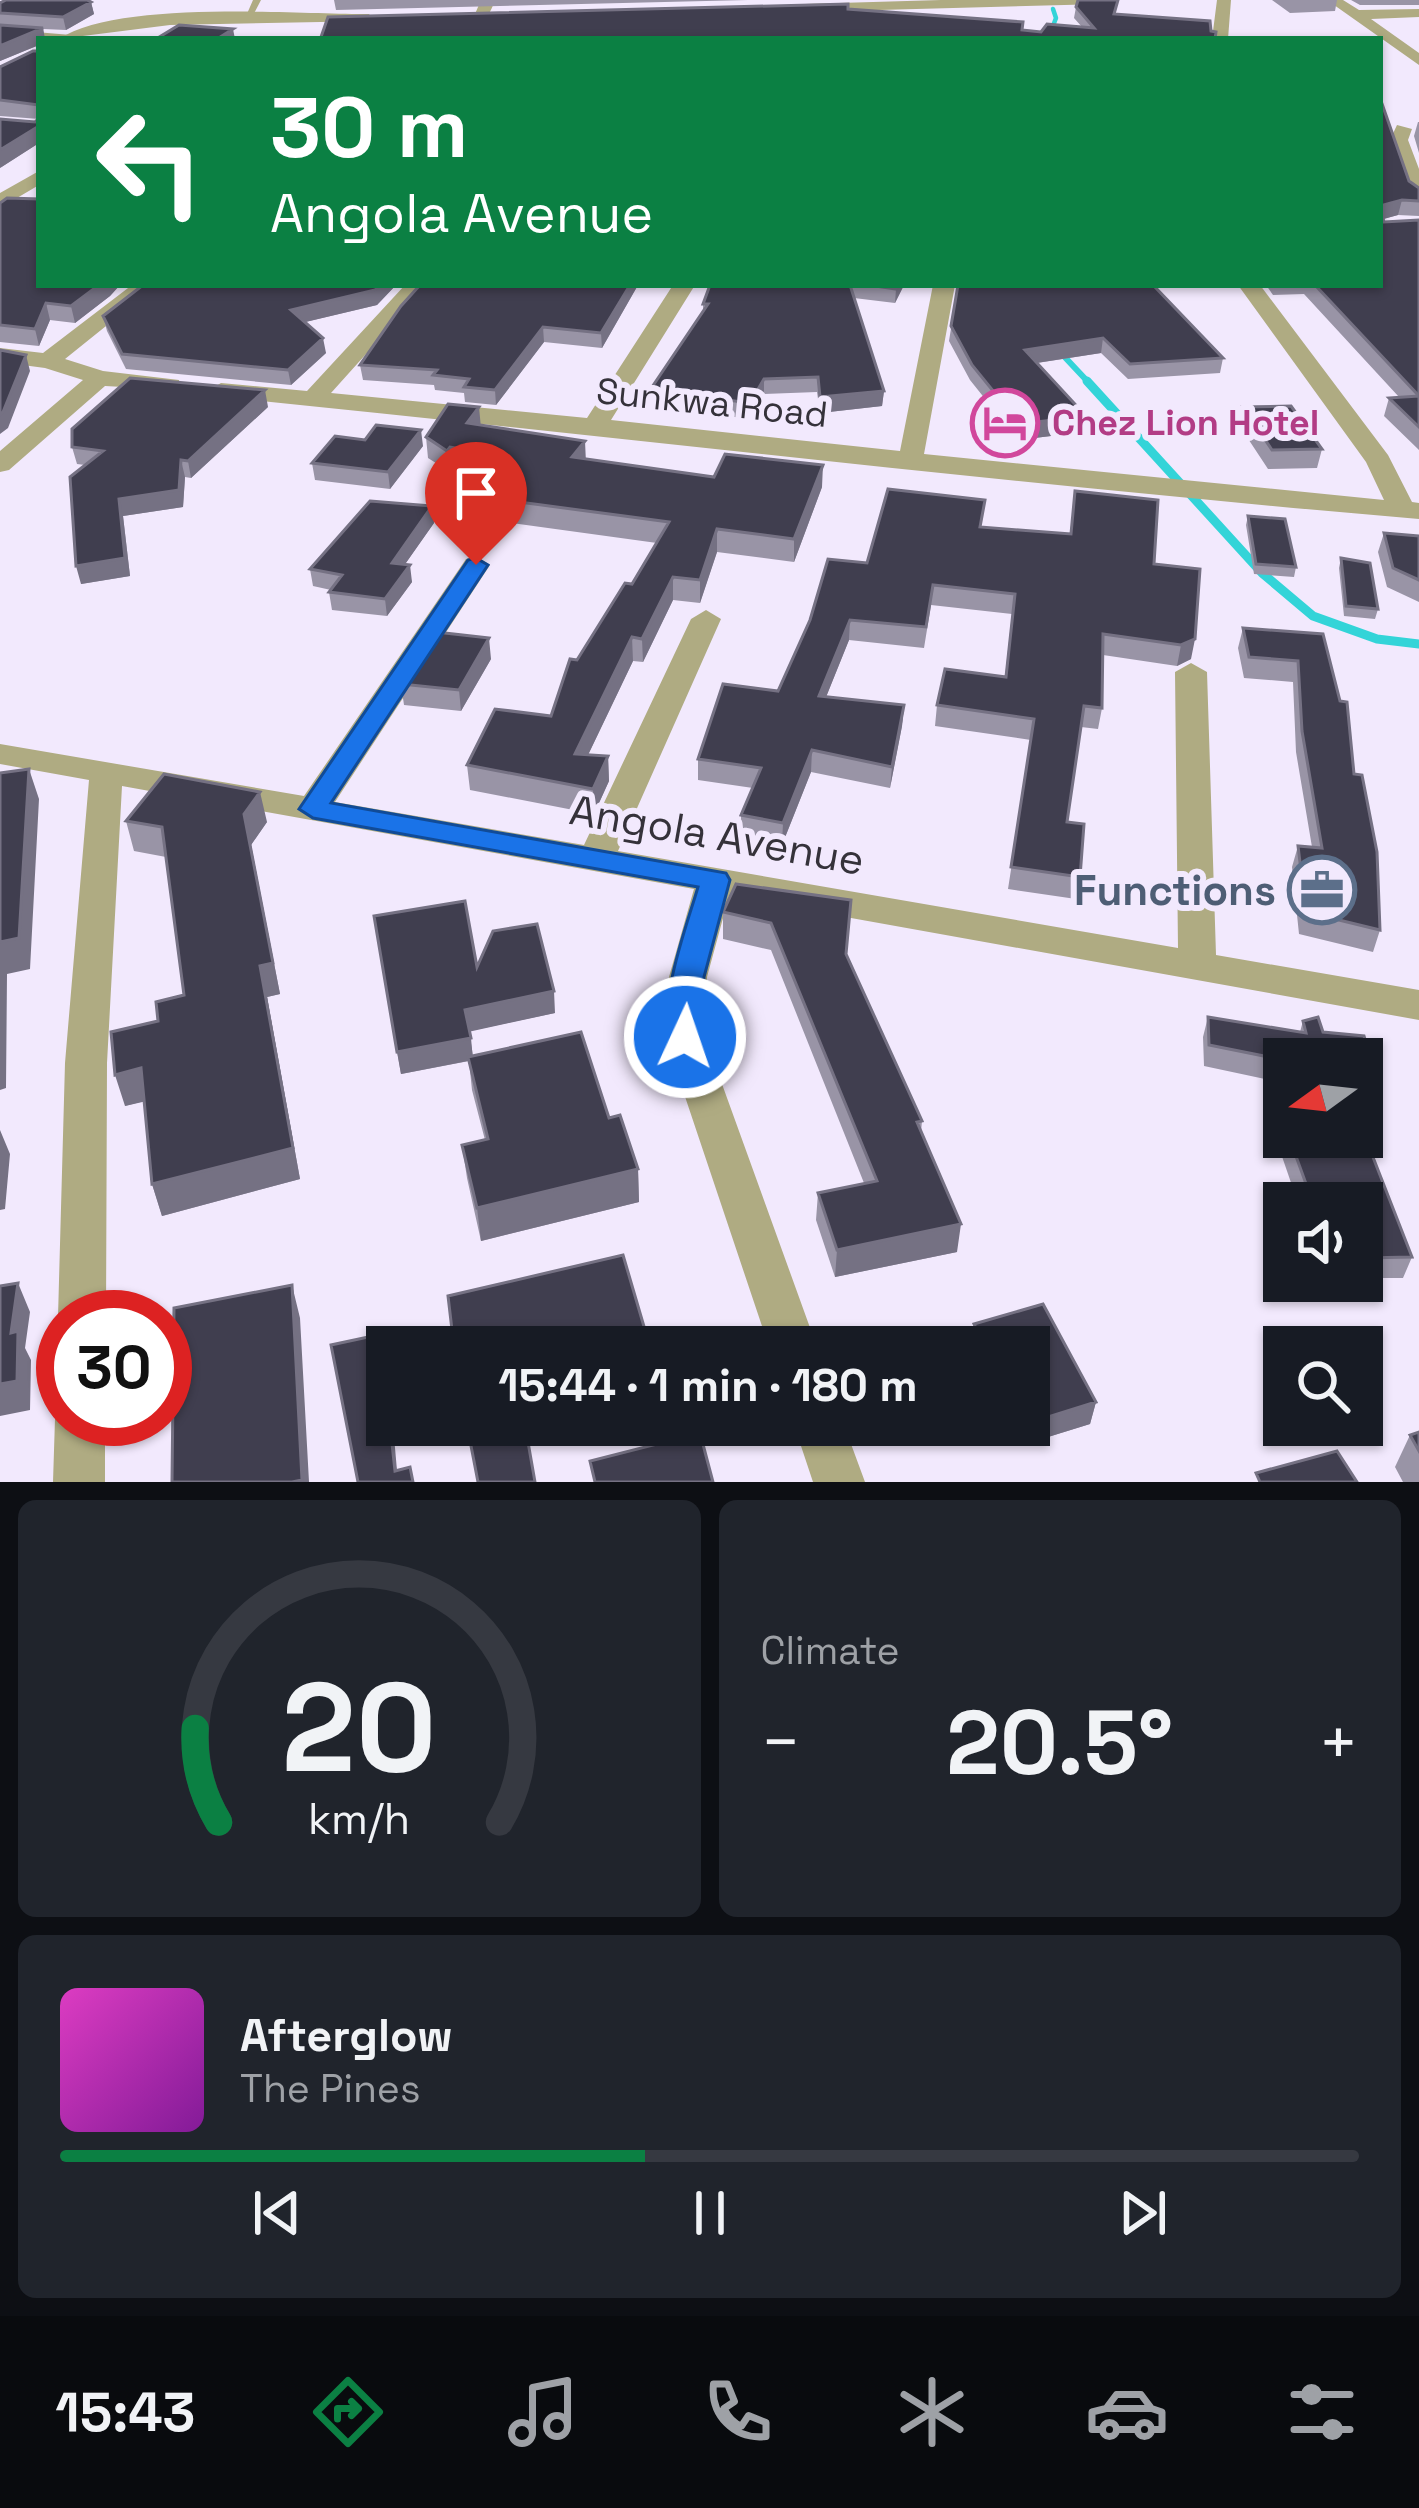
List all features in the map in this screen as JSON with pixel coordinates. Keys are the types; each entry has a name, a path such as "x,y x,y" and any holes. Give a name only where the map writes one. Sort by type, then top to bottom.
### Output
{"street":[{"path":"787,8 853,13 1103,0"},
{"path":"1220,36 1224,0"},
{"path":"1334,0 1419,60"},
{"path":"457,36 485,8"},
{"path":"460,17 485,8 505,16"},
{"path":"1356,15 1419,13"},
{"path":"77,36 115,26 397,18"},
{"path":"271,35 286,20"},
{"path":"1403,129 1399,140 1419,194"},
{"path":"0,202 36,179"},
{"path":"48,361 142,288"},
{"path":"313,399 414,288"},
{"path":"595,426 682,288"},
{"path":"909,462 920,429 944,288"},
{"path":"1251,288 1410,510"},
{"name":"Sunkwa Road","path":"0,355 48,361 100,378 595,426 1174,490 1410,510"},
{"path":"0,464 100,378"},
{"path":"313,809 476,565"},
{"path":"596,860 706,619"},
{"path":"1191,672 1197,964"},
{"name":"Angola Avenue","path":"0,754 1419,1005"},
{"path":"82,1290 86,1063 106,775"},
{"path":"715,880 688,977 685,1037 786,1326"},
{"path":"79,1482 80,1446"},
{"path":"826,1446 838,1482"}],"lane":[{"path":"247,21 257,0"},
{"path":"0,31 49,36"}],"building":[{"path":"1078,0 1118,0 1114,14 1210,21 1215,36 321,36 328,17 848,4 848,9 1023,22 1022,30 1041,32 1047,24 1094,28 1076,7"},
{"path":"91,2 63,17 0,13 0,3"},
{"path":"0,25 43,28 0,46"},
{"path":"179,25 233,29 222,36 161,36"},
{"path":"36,51 36,105 0,100 0,67"},
{"path":"1383,107 1409,181 1419,188 1419,201 1383,205"},
{"path":"0,119 35,122 36,128 0,150"},
{"path":"7,198 36,199 36,288 95,288 71,306 46,303 35,329 0,325 0,203"},
{"path":"1383,218 1419,220 1419,396 1318,288 1383,288"},
{"path":"139,288 377,288 291,310 323,338 288,370 122,354 103,316"},
{"path":"417,288 628,288 601,333 543,327 495,390 464,387 469,379 433,375 437,370 360,365"},
{"path":"709,288 851,288 884,391 820,397 818,377 764,379 750,403 650,390 708,304 703,304"},
{"path":"957,288 1156,288 1223,358 1130,364 1103,338 1025,350 1086,416 1020,424 972,365 951,326"},
{"path":"0,350 26,355 0,415"},
{"path":"130,378 265,390 188,461 181,460 179,490 119,499 125,558 76,566 70,477 103,451 72,447 72,429"},
{"path":"1419,396 1419,427 1389,398"},
{"path":"448,404 479,407 467,423 585,441 572,457 714,477 725,454 823,465 794,539 717,529 700,580 673,577 642,639 632,637 575,754 608,756 593,789 467,765 495,709 551,716 570,659 577,660 625,583 632,584 669,522 467,495 500,455 450,447 447,451 426,437"},
{"path":"1291,406 1322,449 1272,450 1243,407"},
{"path":"376,425 421,430 388,472 312,463 335,436 365,440"},
{"path":"888,489 985,500 980,527 1071,534 1075,491 1158,500 1154,564 1200,569 1195,639 1181,645 1103,634 1102,708 1084,706 1067,822 1084,824 1080,877 1011,867 1034,719 937,705 945,669 1006,677 1015,594 933,585 926,627 850,620 819,696 904,705 892,767 812,750 783,823 741,815 761,768 698,759 723,684 778,691 810,620 828,559 867,563"},
{"path":"370,501 432,506 392,563 410,565 385,599 329,592 342,575 310,569"},
{"path":"1248,516 1285,519 1296,567 1256,564"},
{"path":"1384,533 1419,536 1419,580 1393,568"},
{"path":"1341,558 1370,563 1378,609 1346,606"},
{"path":"1243,628 1323,634 1340,701 1347,702 1354,774 1362,775 1377,852 1380,930 1306,912 1298,846 1322,848 1302,731 1298,661 1249,657"},
{"path":"436,632 489,638 459,690 401,684"},
{"path":"29,769 19,938 0,942 0,773"},
{"path":"164,774 260,792 244,814 273,963 260,966 293,1148 152,1184 141,1068 115,1075 111,1032 158,1021 156,1002 184,995 162,827 126,821"},
{"path":"736,884 851,900 846,954 922,1121 917,1122 961,1224 837,1250 818,1193 877,1181 771,923 723,912"},
{"path":"465,901 477,967 493,931 537,924 554,991 465,1010 471,1038 397,1052 374,916"},
{"path":"1208,1017 1306,1033 1303,1021 1318,1017 1323,1032 1365,1038 1263,1038 1263,1056 1209,1045"},
{"path":"581,1032 609,1118 620,1115 638,1169 477,1208 462,1145 488,1139 468,1057"},
{"path":"1297,1158 1373,1158 1383,1182 1305,1182"},
{"path":"1383,1183 1412,1257 1383,1258"},
{"path":"623,1255 644,1326 452,1326 448,1296"},
{"path":"18,1283 11,1333 18,1331 17,1381 0,1384 0,1286"},
{"path":"292,1285 302,1480 172,1482 172,1446 192,1446 192,1304"},
{"path":"1043,1304 1096,1402 1050,1416 1050,1326 974,1324"},
{"path":"366,1337 366,1446 392,1446 395,1471 410,1467 413,1482 358,1482 331,1345"},
{"path":"471,1446 529,1446 535,1482 478,1482"},
{"path":"649,1446 703,1446 713,1482 595,1482 590,1461"},
{"path":"1337,1451 1357,1482 1260,1482 1256,1473"}],"waterway":[{"path":"1049,36 1056,18 1053,9"},
{"path":"1060,352 1090,384"},
{"path":"1087,381 1262,573 1313,616 1377,639 1419,644"}],"place":[{"name":"Chez Lion Hotel","path":"1005,423"},
{"name":"Functions","path":"1322,890"}],"route":[{"path":"476,565 313,809 715,880 688,977 685,1037"}]}
